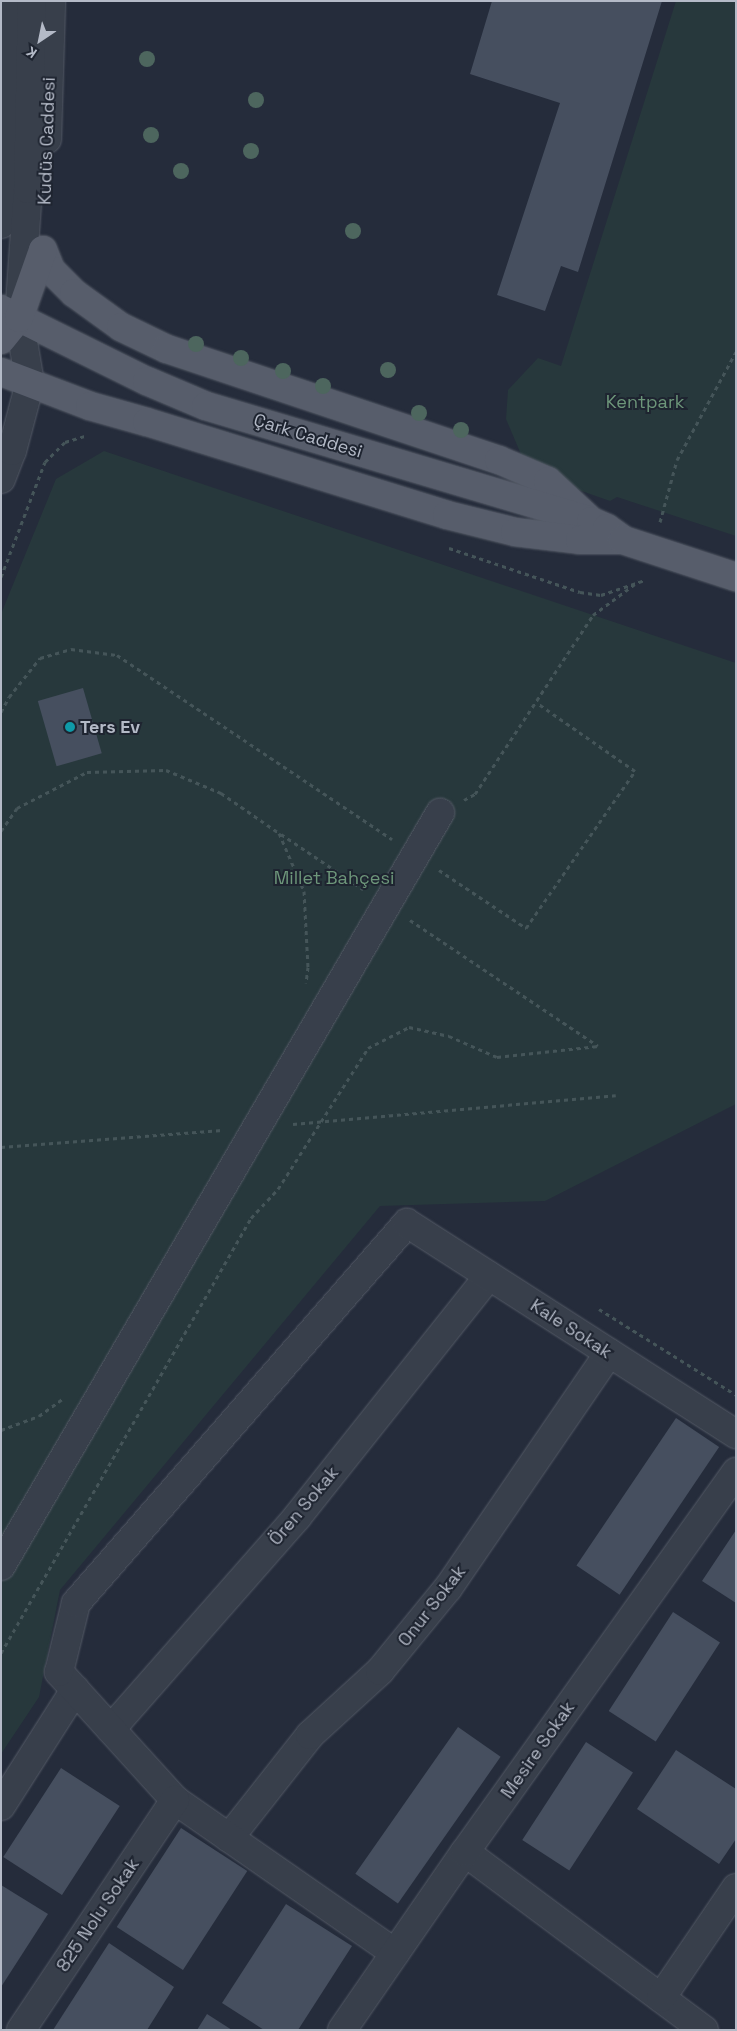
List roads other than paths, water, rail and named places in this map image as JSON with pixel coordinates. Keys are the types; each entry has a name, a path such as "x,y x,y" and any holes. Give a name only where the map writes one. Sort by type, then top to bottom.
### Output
{"main road":[{"path":"1,340 10,314 43,250"},
{"path":"43,250 51,270 74,293 122,327 167,349 499,460 548,481 591,521"},
{"name":"Çark Caddesi","path":"10,314 147,381 206,406 591,521 607,528 623,540"},
{"name":"Çark Caddesi","path":"1,372 90,406 447,515 515,532 580,540 623,540 736,577"}],"street":[{"path":"1,224 9,1"},
{"path":"1,479 12,451 30,383 10,314 28,189 32,1"},
{"name":"Kudüs Caddesi","path":"43,250 51,54 51,1"},
{"path":"1,1566 440,813"},
{"name":"Kale Sokak","path":"76,1690 59,1672 76,1603 407,1223 736,1434"},
{"name":"Ören Sokak","path":"111,1729 297,1518 489,1276"},
{"name":"Onur Sokak","path":"229,1838 310,1735 380,1672 448,1588 609,1353"},
{"name":"Mesire Sokak","path":"342,2030 465,1852 736,1472"},
{"path":"1,1806 76,1690 175,1800 395,1953"},
{"name":"825 Nolu Sokak","path":"21,2030 175,1800"},
{"path":"465,1852 704,2030"},
{"path":"661,1998 736,1888"}],"place":[{"name":"Ters Ev","path":"70,727"}],"park label":[{"name":"Kentpark","path":"645,402"},
{"name":"Millet Bahçesi","path":"334,878"}]}
